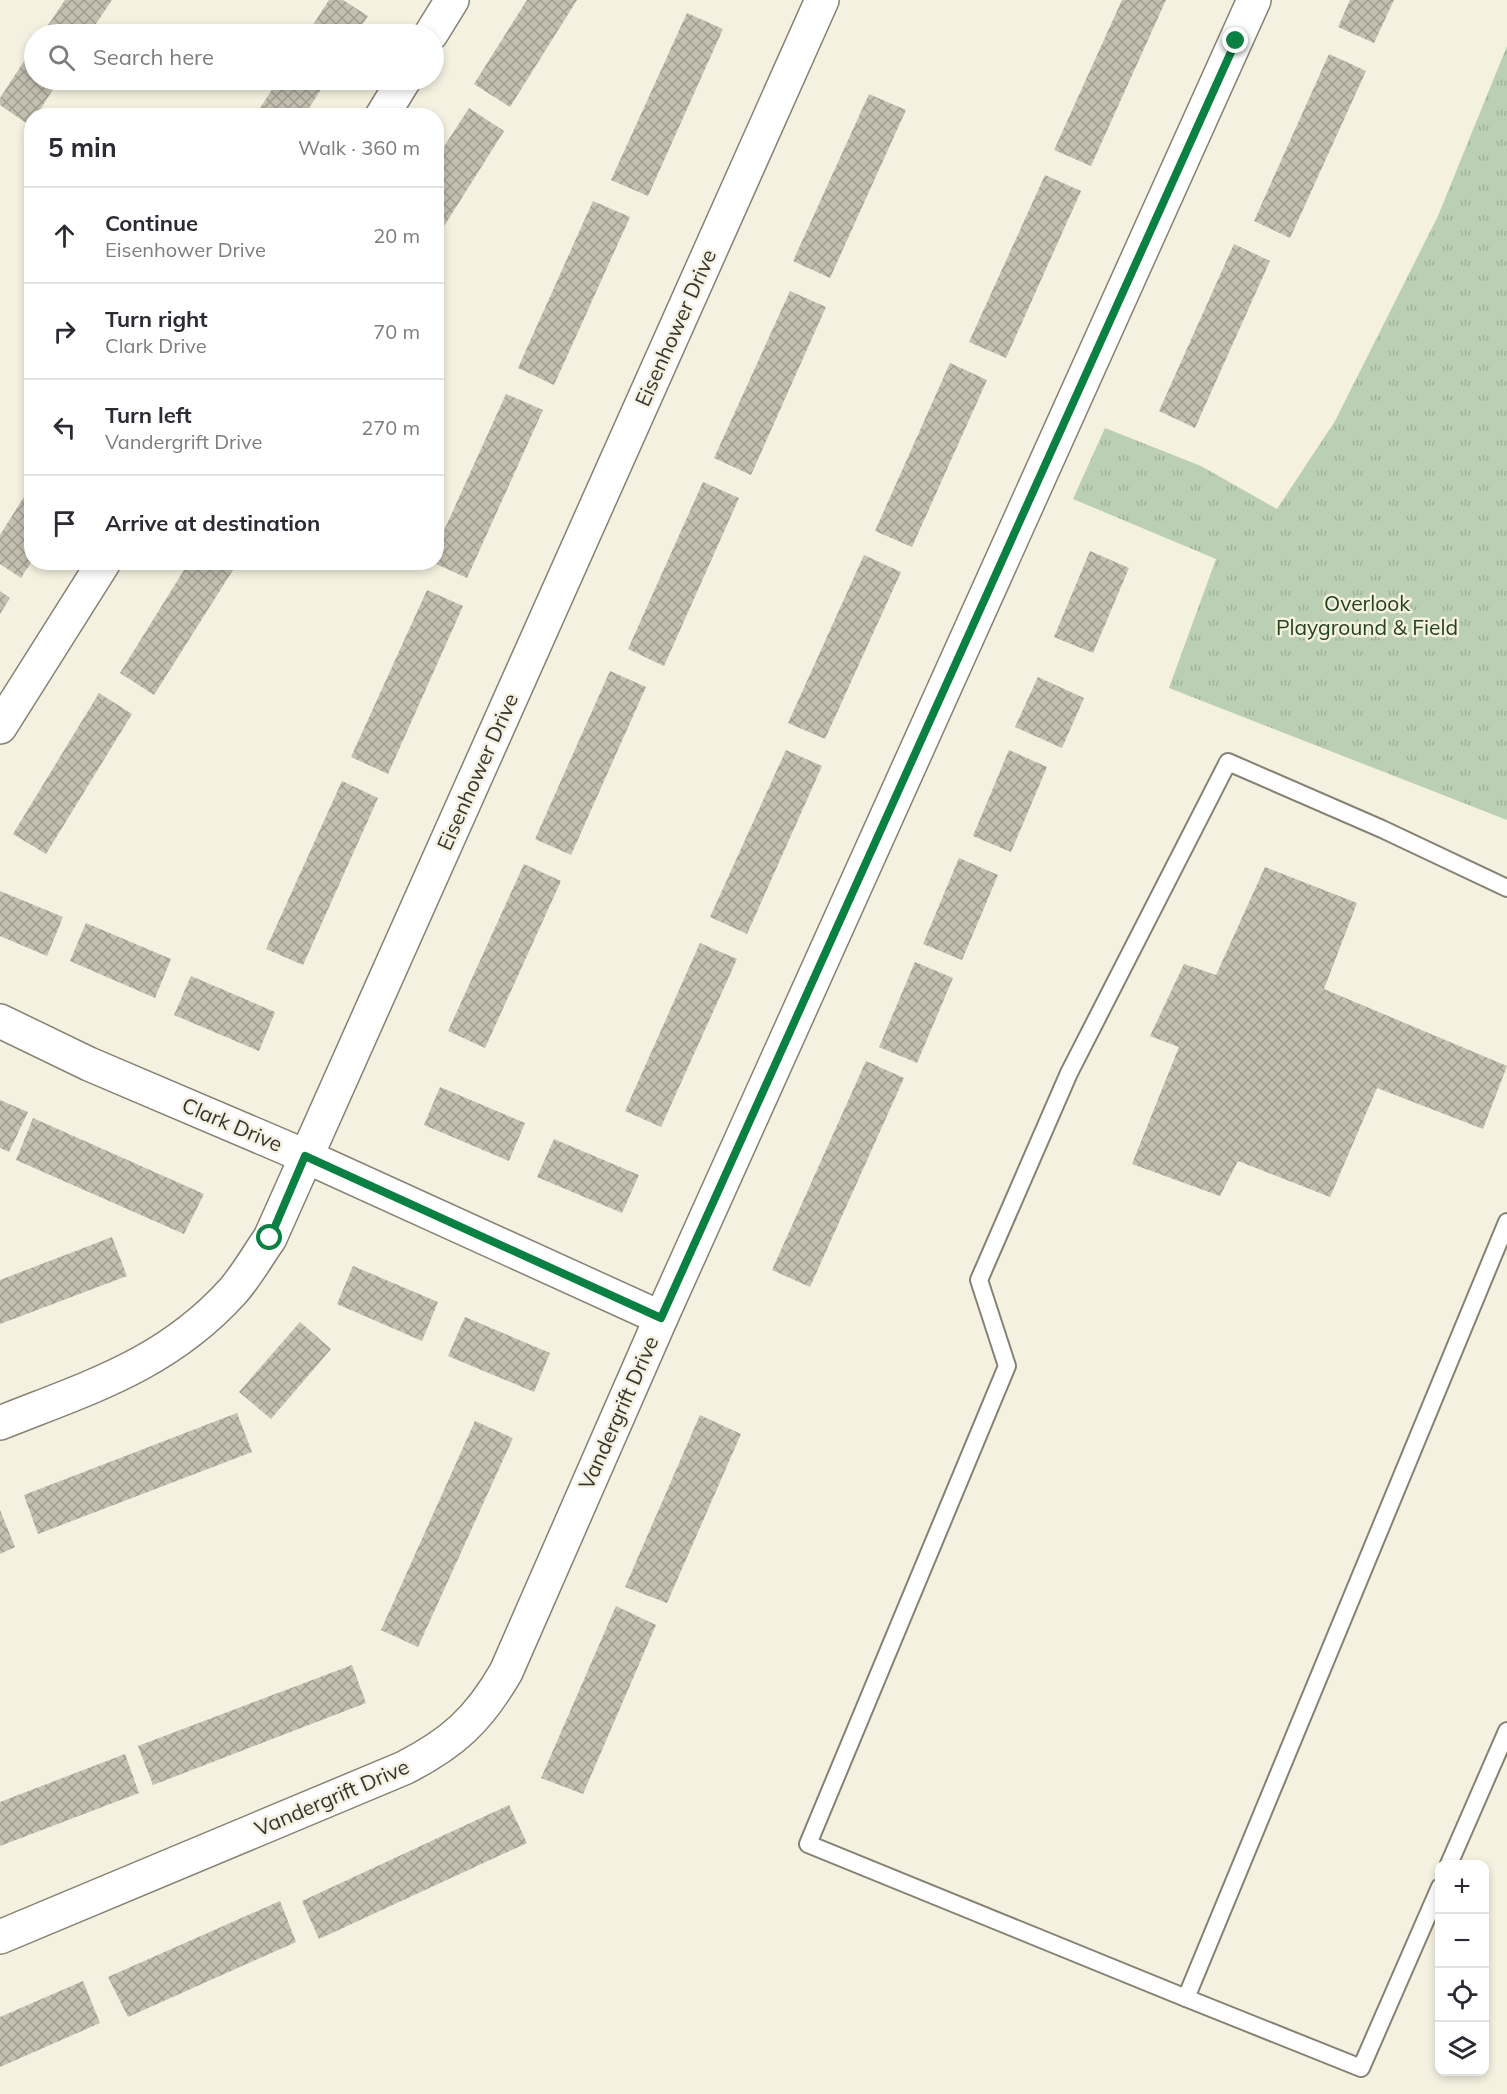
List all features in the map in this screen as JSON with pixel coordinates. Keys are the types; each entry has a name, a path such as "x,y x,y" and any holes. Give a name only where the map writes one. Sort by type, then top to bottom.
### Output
{"street":[{"path":"437,24 452,0"},
{"name":"Eisenhower Drive","path":"0,1423 125,1372 166,1350 202,1322 235,1289 270,1238 822,0"},
{"name":"Vandergrift Drive","path":"0,1937 404,1768 436,1752 465,1730 488,1703 506,1672 661,1318 1254,0"},
{"path":"387,108 398,90"},
{"path":"0,727 99,570"},
{"name":"Clark Drive","path":"0,1021 89,1064 305,1156 661,1318"}],"lane":[{"path":"1435,1898 1361,2068 808,1844 1007,1366 980,1280 1069,1073 1228,762 1383,829 1507,888"},
{"path":"1186,1998 1507,1222"},
{"path":"1451,1860 1507,1731"}],"green space":[{"name":"Overlook Playground & Field","path":"1507,46 1507,820 1169,688 1216,559 1073,499 1105,428 1201,466 1277,509 1335,421 1438,216"}],"building":[{"path":"65,0 112,0 96,24 49,24"},
{"path":"329,0 343,0 368,16 363,24 313,24"},
{"path":"527,0 577,0 510,107 474,84"},
{"path":"1122,0 1166,0 1091,166 1054,150"},
{"path":"1350,0 1394,0 1374,43 1338,27"},
{"path":"687,13 723,29 648,196 611,180"},
{"path":"1329,54 1366,71 1290,238 1254,221"},
{"path":"24,61 24,90 53,90 41,108 24,108 24,122 0,105 0,98"},
{"path":"272,90 321,90 309,108 260,108"},
{"path":"869,94 906,110 830,278 793,261"},
{"path":"469,108 504,131 444,226 444,147"},
{"path":"1045,175 1081,191 1006,358 969,342"},
{"path":"593,201 630,217 554,385 518,368"},
{"path":"1234,244 1270,261 1195,428 1159,411"},
{"path":"790,291 826,307 751,475 714,458"},
{"path":"950,363 987,380 912,547 875,531"},
{"path":"506,394 543,410 467,578 444,568 444,530"},
{"path":"703,482 739,498 664,666 628,649"},
{"path":"24,497 24,570 26,570 21,578 0,564 0,535"},
{"path":"1090,551 1129,568 1093,653 1054,637"},
{"path":"864,555 901,572 825,739 788,723"},
{"path":"184,570 233,570 154,695 120,673"},
{"path":"427,590 463,606 388,774 351,757"},
{"path":"0,591 10,598 0,614"},
{"path":"610,671 646,687 571,855 535,839"},
{"path":"1038,677 1084,698 1062,748 1015,727"},
{"path":"99,693 132,714 46,854 13,834"},
{"path":"786,750 822,766 747,934 710,917"},
{"path":"1009,750 1047,767 1011,852 973,836"},
{"path":"342,781 378,798 303,965 266,949"},
{"path":"959,858 998,875 962,960 923,944"},
{"path":"524,864 561,881 485,1048 448,1031"},
{"path":"1265,867 1357,903 1324,989 1507,1066 1483,1129 1377,1088 1330,1197 1238,1161 1220,1196 1132,1164 1179,1047 1150,1036 1184,964 1216,975"},
{"path":"0,891 63,917 47,956 0,936"},
{"path":"86,923 171,959 155,998 70,961"},
{"path":"700,943 737,959 661,1127 625,1111"},
{"path":"915,962 953,978 917,1063 879,1047"},
{"path":"191,976 275,1012 259,1051 174,1015"},
{"path":"866,1061 904,1078 810,1287 772,1270"},
{"path":"440,1087 525,1123 509,1161 424,1125"},
{"path":"0,1100 28,1112 9,1152 0,1148"},
{"path":"33,1118 204,1194 184,1234 16,1160"},
{"path":"554,1139 639,1175 622,1213 537,1177"},
{"path":"112,1237 127,1276 0,1324 0,1280"},
{"path":"353,1266 438,1302 422,1341 337,1304"},
{"path":"465,1317 550,1353 534,1392 448,1356"},
{"path":"300,1322 331,1349 271,1419 239,1392"},
{"path":"237,1413 252,1452 38,1534 24,1495"},
{"path":"700,1415 741,1434 667,1603 625,1587"},
{"path":"475,1421 513,1438 418,1647 381,1630"},
{"path":"0,1510 15,1547 0,1554"},
{"path":"616,1606 656,1625 583,1794 541,1778"},
{"path":"352,1665 366,1703 153,1785 138,1746"},
{"path":"125,1754 139,1793 0,1846 0,1802"},
{"path":"509,1805 527,1843 319,1939 302,1901"},
{"path":"280,1901 296,1942 128,2017 108,1977"},
{"path":"83,1981 100,2023 0,2067 0,2017"}],"route":[{"path":"270,1238 305,1156 661,1318 1236,41"}]}
